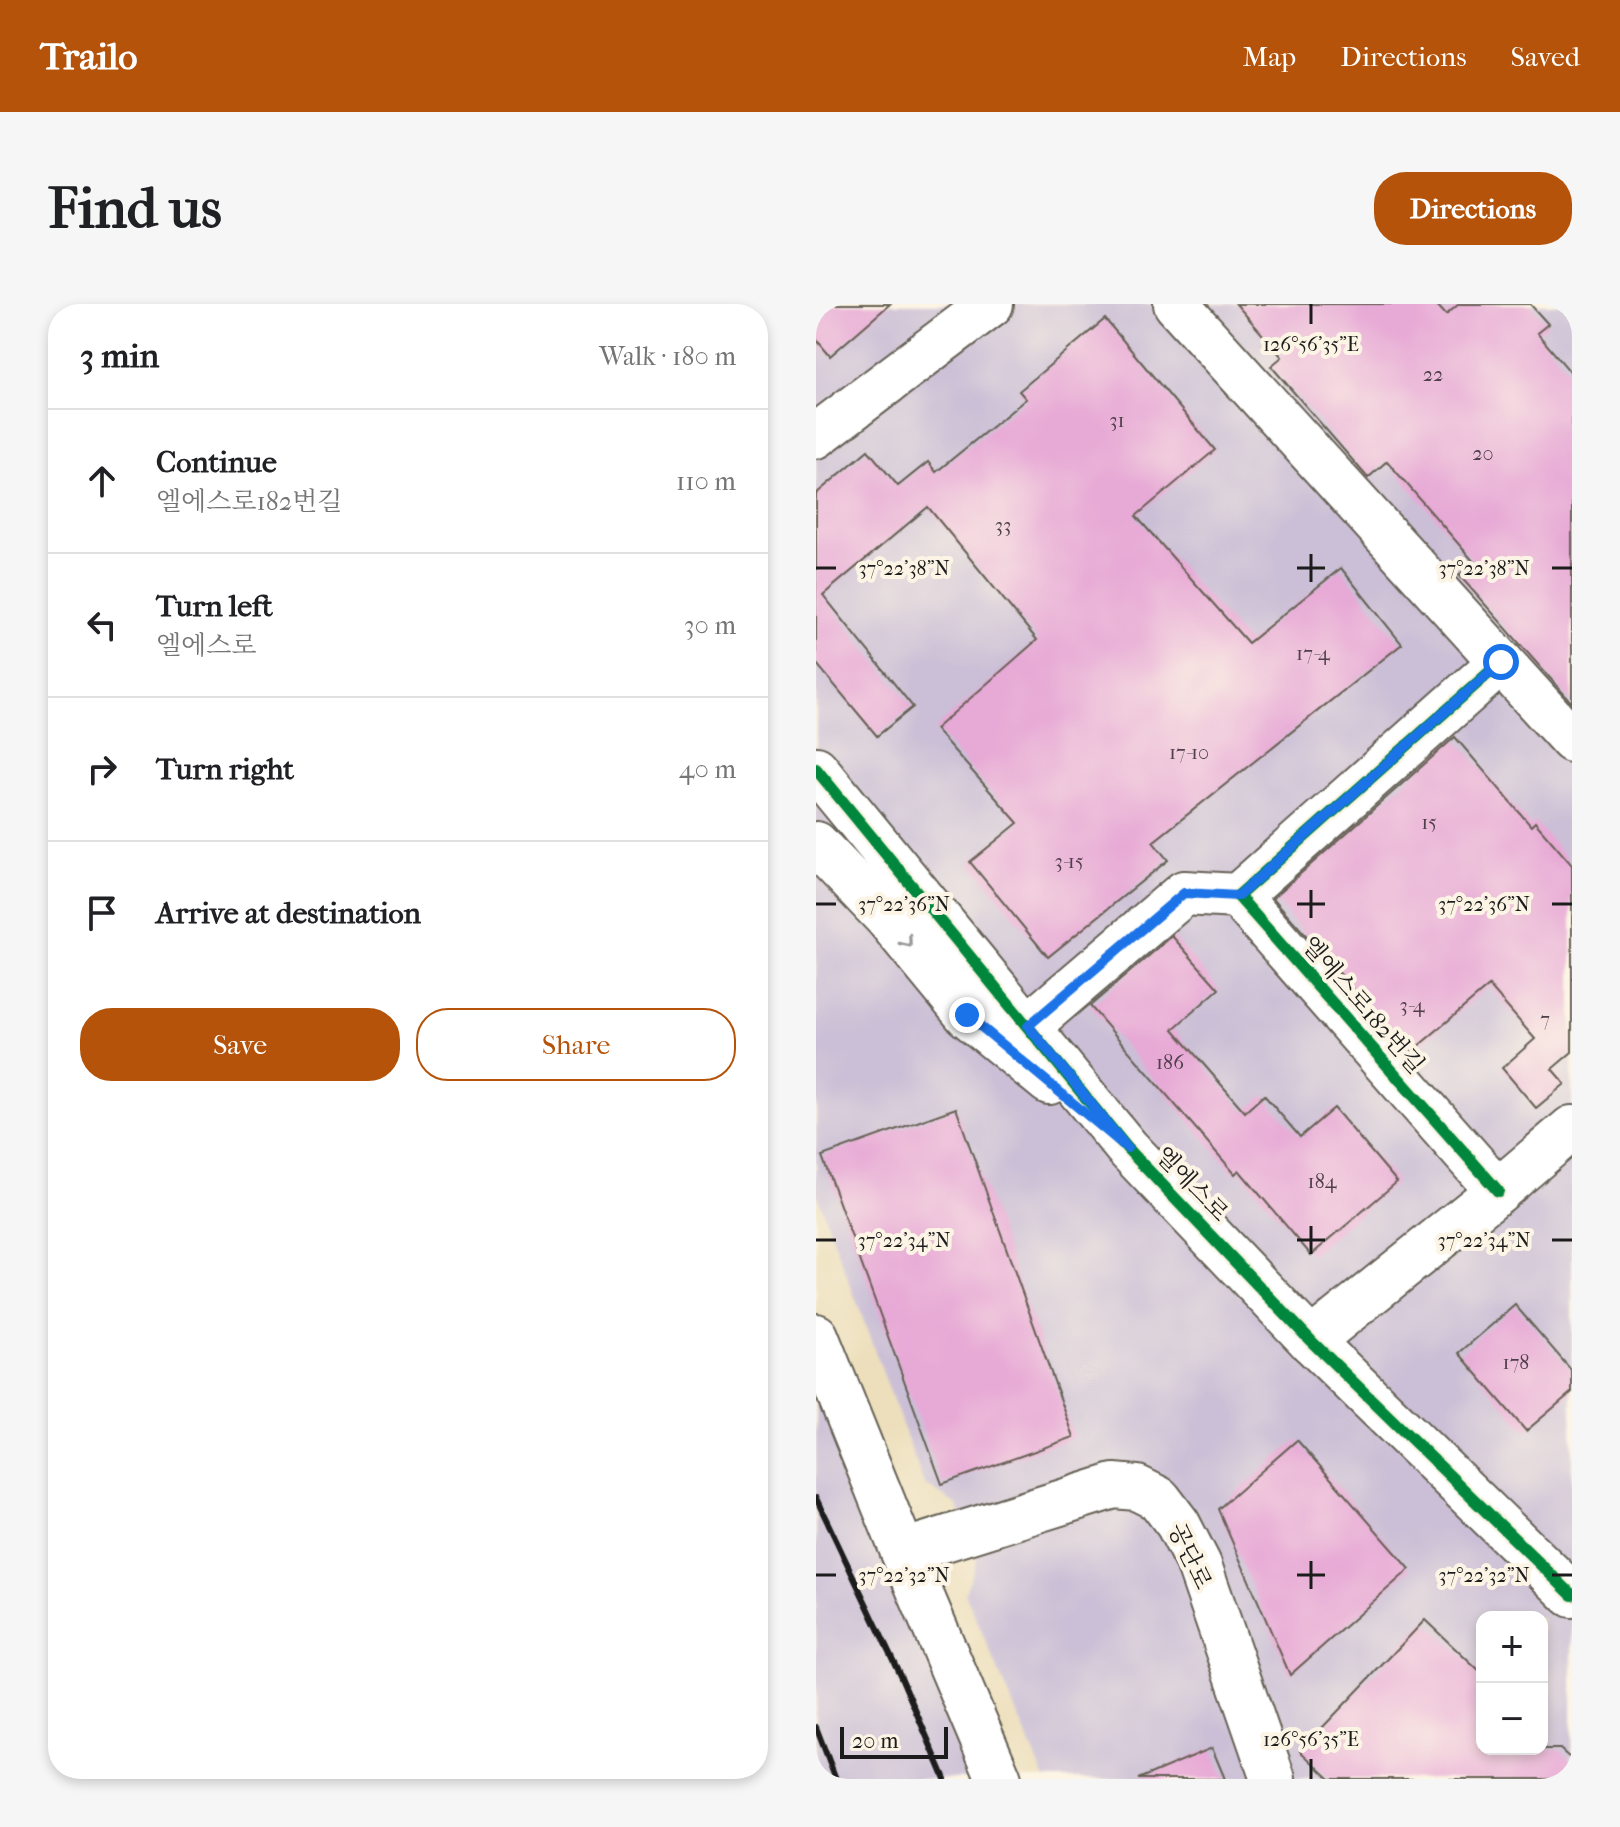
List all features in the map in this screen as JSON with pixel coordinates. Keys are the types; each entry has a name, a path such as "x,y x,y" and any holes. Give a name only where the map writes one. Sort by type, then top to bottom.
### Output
{"street":[{"path":"817,435 991,304"},
{"path":"1176,304 1572,740"},
{"path":"1028,1026 1184,893 1238,896 1501,662"},
{"name":"엘에스로","path":"816,769 1127,1148 1311,1341 1572,1595"},
{"path":"816,844 887,918 967,1015 1127,1148"},
{"name":"엘에스로182번길","path":"1238,896 1498,1191"},
{"path":"1311,1341 1572,1128"},
{"path":"816,1336 999,1779"},
{"name":"공단로","path":"903,1552 1114,1486 1137,1488 1159,1499 1178,1524 1199,1565 1273,1779"}],"shaded area":[{"path":"816,304 1572,304 1572,1779 1045,1779 965,1593 977,1559 957,1505 924,1484 816,1192"},
{"path":"816,1390 979,1779 816,1779"}],"building":[{"path":"816,304 890,304 830,356 816,339"},
{"path":"1236,304 1436,304 1446,315 1459,304 1530,304 1548,324 1537,333 1572,374 1572,703 1459,575 1474,562 1387,461 1368,478 1271,366 1282,357"},
{"path":"1105,319 1215,450 1136,516 1248,643 1341,568 1402,644 1153,842 1168,860 1048,957 970,862 1018,823 935,729 1037,640 928,507 823,595 913,707 877,736 816,663 816,494 868,450 898,486 928,462 936,472 1026,399 1019,391"},
{"path":"1455,737 1531,826 1535,822 1572,865 1572,1052 1552,1069 1565,1084 1536,1108 1502,1068 1535,1039 1489,986 1410,1053 1273,898"},
{"path":"1172,936 1219,989 1173,1029 1245,1112 1264,1095 1300,1137 1334,1108 1397,1182 1311,1255 1239,1170 1235,1174 1090,1006"},
{"path":"956,1108 1074,1437 942,1484 822,1156"},
{"path":"1515,1305 1572,1371 1572,1392 1526,1431 1459,1353"},
{"path":"1297,1440 1410,1569 1290,1675 1218,1509"},
{"path":"1425,1620 1476,1668 1476,1755 1548,1755 1548,1749 1560,1749 1572,1760 1572,1779 1330,1779 1300,1751"},
{"path":"1212,1748 1225,1779 1138,1779"}],"railway":[{"path":"816,1498 901,1677 945,1779"},
{"path":"816,1727 836,1779"}],"cycle path":[{"path":"1498,1191 1238,896 1501,662"},
{"path":"816,769 1127,1148 1311,1341 1572,1595"}],"route":[{"path":"967,1015 1127,1148 1028,1026 1184,893 1238,896 1501,662"}]}
